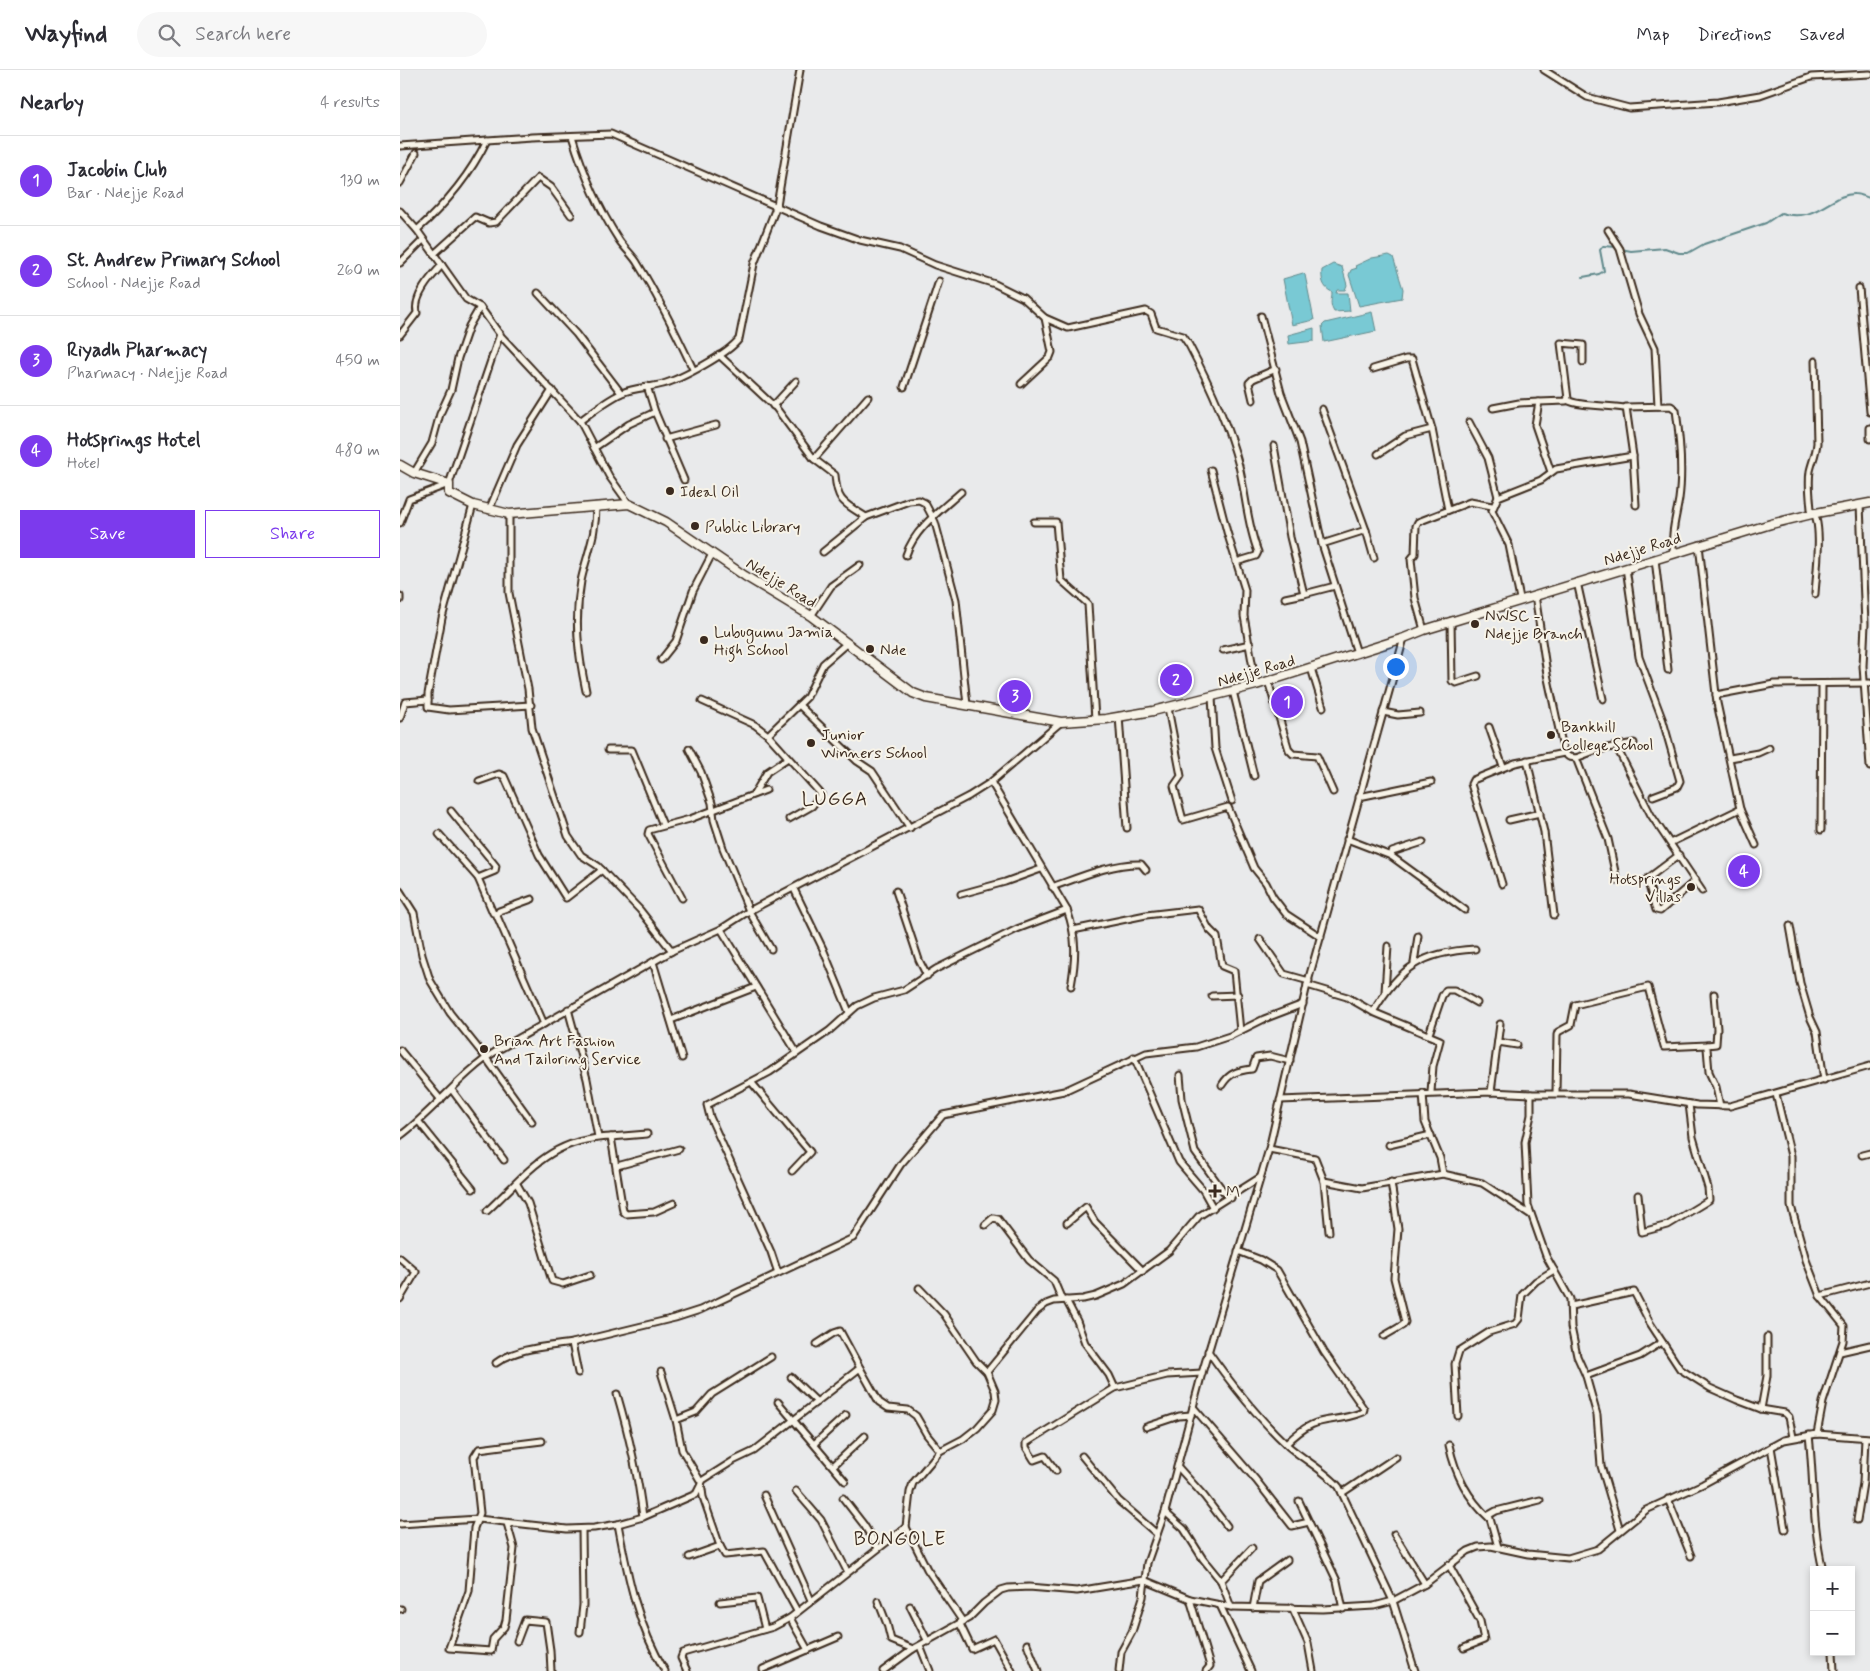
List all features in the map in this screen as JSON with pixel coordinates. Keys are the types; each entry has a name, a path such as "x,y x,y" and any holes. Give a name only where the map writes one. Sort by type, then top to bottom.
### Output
{"street":[{"path":"580,421 621,394 665,383 719,356 732,348 739,339 754,264 777,206 800,70"},
{"path":"1544,70 1587,97 1629,108 1718,102 1760,96 1811,77 1870,74"},
{"path":"400,146 611,134 737,191 860,240 900,249 935,266 995,284 1023,298 1044,318 1068,328 1146,312 1151,314 1156,328 1185,339 1223,420 1238,464 1249,526 1258,554 1236,562"},
{"path":"572,136 580,164 592,188 620,241 638,264 669,318 693,369"},
{"path":"417,230 453,194 478,159 487,140"},
{"path":"400,183 416,154"},
{"path":"434,254 475,217 489,223 496,222 538,178 551,187 571,215"},
{"path":"400,211 417,230 466,299 480,307 500,334 580,421 613,482 629,504"},
{"path":"1608,230 1620,249 1640,314 1655,348 1658,406"},
{"path":"400,263 423,240"},
{"path":"400,334 417,313 416,307 425,284 442,265"},
{"path":"904,387 939,281"},
{"path":"1859,288 1870,412"},
{"path":"538,293 576,334 621,394"},
{"path":"414,473 432,443 440,414 451,390 458,358 469,326 480,307"},
{"path":"1260,316 1281,393 1300,442 1322,544 1357,653"},
{"path":"1021,384 1050,357 1052,352 1044,318"},
{"path":"500,334 449,484 449,492 473,505 510,514 629,504"},
{"path":"1567,400 1561,343 1583,345 1583,362"},
{"path":"719,356 773,406 814,459 834,475 836,492 840,498 866,517"},
{"path":"1372,368 1406,359 1412,360 1432,429 1448,510"},
{"path":"1815,361 1817,443 1816,456 1810,472 1811,509 1816,513 1818,559 1815,594"},
{"path":"1253,400 1249,383 1253,379 1276,369"},
{"path":"773,406 796,381"},
{"path":"647,386 655,412 684,480"},
{"path":"489,510 517,445 552,390"},
{"path":"814,459 868,397"},
{"path":"1492,408 1519,403 1567,400 1579,405 1602,404 1624,408 1671,406 1675,408 1679,427 1680,475 1679,499 1672,543 1674,554"},
{"path":"1539,402 1535,425 1551,472"},
{"path":"1624,408 1633,456 1636,505"},
{"path":"1322,409 1366,530 1374,558"},
{"path":"594,448 629,424 655,412"},
{"path":"1469,422 1488,458 1498,497"},
{"path":"666,439 716,425"},
{"path":"1870,428 1870,439"},
{"path":"1378,454 1406,436 1432,429"},
{"path":"1274,446 1290,537 1304,594"},
{"path":"1520,599 1509,545 1494,516 1492,506 1498,497 1541,480 1551,472 1633,456"},
{"path":"400,465 414,473 449,484"},
{"path":"1211,470 1236,562 1246,590 1244,611 1256,686"},
{"path":"400,523 410,499 449,484"},
{"path":"906,555 912,541 933,516 961,492"},
{"path":"823,552 866,517 915,500 925,503 933,516 956,600 967,705"},
{"path":"1424,630 1415,598 1411,558 1416,554 1415,529 1418,522 1470,502 1492,506"},
{"name":"Ndejje Road","path":"629,504 666,522 712,554 811,616 913,693 926,698 1061,722 1095,720 1168,708 1256,686 1520,599 1699,545 1816,513 1870,503"},
{"path":"473,505 442,618 428,707 449,710 531,706"},
{"path":"1860,505 1870,767"},
{"path":"586,691 576,631 582,577 595,532 596,506"},
{"path":"510,514 510,593 531,706 532,728 568,836 581,855 602,870 640,910 672,951"},
{"path":"1034,522 1056,522 1061,580 1088,604 1095,720"},
{"path":"1322,544 1366,530"},
{"path":"1699,545 1716,695 1740,809 1756,845"},
{"path":"661,660 676,641 693,591 712,554"},
{"path":"1655,559 1668,670"},
{"path":"811,616 831,586 860,564"},
{"path":"1626,568 1639,657 1663,721 1680,781 1677,786 1652,796"},
{"path":"1577,582 1602,699"},
{"path":"1285,598 1335,586"},
{"path":"1535,595 1547,674 1564,753 1569,757 1576,758 1596,750 1617,748 1634,743"},
{"path":"1451,621 1452,681 1456,683 1478,676"},
{"path":"1119,1671 1121,1652 1132,1632 1143,1597 1144,1580 1178,1467 1202,1373 1269,1149 1308,983 1404,638"},
{"path":"768,735 808,695 823,664 847,643"},
{"path":"1223,650 1250,644"},
{"path":"1311,668 1323,707"},
{"path":"1268,681 1289,750 1293,754 1317,756 1333,792"},
{"path":"1716,695 1774,684 1822,685 1867,683"},
{"path":"1821,830 1822,685"},
{"path":"1234,691 1254,776"},
{"path":"1212,697 1215,748 1232,801"},
{"path":"400,718 405,702 428,700"},
{"path":"702,701 755,725 768,735 821,794 812,806 789,819"},
{"path":"799,705 858,761 872,771 910,828"},
{"path":"1168,708 1181,776 1174,786 1183,820 1228,807 1254,868 1273,897 1286,914 1321,937"},
{"path":"1383,712 1398,715 1420,713"},
{"path":"1119,716 1127,828"},
{"path":"400,1136 419,1122 486,1058 672,951 721,929 749,911 794,890 991,782 1061,722"},
{"path":"1489,727 1504,767"},
{"path":"1617,748 1643,801 1702,891"},
{"path":"1730,758 1758,753 1769,748"},
{"path":"689,749 701,772 712,803 712,810 723,848 749,911 771,949"},
{"path":"608,750 632,750 663,825"},
{"path":"1502,884 1470,784 1504,767 1527,760 1564,753"},
{"path":"754,795 767,772 788,758"},
{"path":"1576,758 1608,839 1617,881"},
{"path":"1527,760 1540,812 1554,915"},
{"path":"480,781 499,774 504,776 539,855 566,898 602,870"},
{"path":"991,782 1066,910 1073,930 1076,951 1071,986"},
{"path":"1359,796 1431,782"},
{"path":"682,898 648,834 649,830 690,819 766,790"},
{"path":"1670,843 1740,809"},
{"path":"451,811 496,866 495,871 478,878"},
{"path":"1509,820 1540,812"},
{"path":"439,834 478,878 493,912 497,914 544,1024"},
{"path":"1347,839 1391,856 1465,910"},
{"path":"1391,856 1392,852 1398,849 1423,842"},
{"path":"1679,855 1646,880 1656,910 1660,911 1696,880"},
{"path":"1052,887 1111,868 1141,864 1146,870"},
{"path":"961,894 1005,882 1041,868"},
{"path":"794,890 826,956 849,1012"},
{"path":"400,891 414,913 422,955 430,980 450,1013 486,1058 532,1122"},
{"path":"896,891 918,960 927,976"},
{"path":"497,914 499,911 532,899"},
{"path":"1073,930 1146,915 1198,909 1209,929 1217,937 1222,966 1234,971 1238,995 1240,1030"},
{"path":"778,1273 771,1252 707,1108 709,1103 752,1083 829,1031 849,1012 874,998 904,990 1017,929 1066,910"},
{"path":"1790,926 1800,983 1810,1017 1817,1032 1824,1080"},
{"path":"721,929 797,1053"},
{"path":"1414,963 1418,936"},
{"path":"1260,939 1286,976 1347,997 1373,1012 1440,1040 1433,1066 1431,1092"},
{"path":"1385,992 1388,946"},
{"path":"1373,1012 1385,992 1414,963 1436,953 1475,948"},
{"path":"653,962 682,1058"},
{"path":"1556,1093 1556,1035 1558,1032 1571,1026 1575,1006 1647,987 1664,1047 1707,1045 1716,1044 1717,1029 1714,994"},
{"path":"671,1020 756,988"},
{"path":"1429,1034 1442,996 1446,990 1454,990 1477,1003"},
{"path":"1212,996 1238,995"},
{"path":"496,1363 504,1357 526,1350 572,1343 675,1318 716,1302 853,1238 901,1164 943,1114 1064,1091 1146,1053 1196,1047 1303,1004"},
{"path":"568,1010 587,1079 598,1137"},
{"path":"1491,1092 1500,1024"},
{"path":"1498,1042 1517,1045"},
{"path":"1707,1045 1709,1072 1716,1087 1720,1106"},
{"path":"400,1050 441,1100"},
{"path":"1222,1085 1228,1076 1235,1072 1252,1069 1256,1058 1270,1056 1290,1061"},
{"path":"1134,1058 1179,1162 1203,1190 1213,1208"},
{"path":"1280,1100 1431,1092 1491,1092 1630,1094 1690,1104 1730,1106 1870,1066"},
{"path":"1180,1076 1182,1099 1195,1152 1224,1192 1231,1198"},
{"path":"752,1083 810,1152 792,1171"},
{"path":"452,1090 504,1160"},
{"path":"1423,1093 1425,1122 1440,1158 1442,1174"},
{"path":"1531,1094 1531,1116 1525,1142 1525,1172 1531,1215 1546,1256 1570,1299 1571,1327 1597,1416 1601,1466 1620,1530"},
{"path":"1776,1094 1791,1156 1791,1206 1812,1278 1820,1296 1844,1326 1843,1341 1823,1402 1817,1434"},
{"path":"1638,1195 1642,1232 1668,1225 1708,1200 1708,1188 1693,1137 1690,1104"},
{"path":"419,1122 473,1189"},
{"path":"487,1211 517,1184 528,1171 555,1150 598,1137 647,1134"},
{"path":"1389,1145 1431,1136"},
{"path":"611,1137 623,1211 626,1214 654,1212 674,1203"},
{"path":"617,1166 679,1149"},
{"path":"1269,1149 1315,1158 1324,1181 1329,1232"},
{"path":"1862,1155 1870,1153"},
{"path":"1324,1181 1362,1188 1442,1174 1482,1183 1531,1215"},
{"path":"987,1372 1037,1311 1054,1301 1083,1299 1110,1291 1143,1272 1169,1251 1199,1216 1231,1198 1259,1178"},
{"path":"1384,1336 1403,1326 1405,1322 1394,1278 1398,1229 1391,1182"},
{"path":"517,1184 528,1203 552,1281 563,1284 590,1275"},
{"path":"1068,1223 1086,1207 1095,1222 1143,1272"},
{"path":"985,1225 993,1218 998,1219 1029,1260 1054,1281 1077,1321 1085,1343 1109,1375 1115,1388"},
{"path":"1238,1251 1261,1260 1277,1270 1324,1352 1364,1409 1363,1412 1354,1415 1312,1423 1286,1444"},
{"path":"400,1258 416,1272 400,1299"},
{"path":"1458,1416 1455,1364 1458,1351 1489,1332 1515,1324 1519,1319 1522,1295 1536,1281 1554,1270"},
{"path":"1820,1296 1870,1283"},
{"path":"919,1288 944,1314 976,1361 987,1372 995,1391 996,1400 993,1410 977,1428 963,1439 940,1450 913,1483 910,1492 906,1527 927,1569 962,1623 972,1649 994,1639 1012,1671"},
{"path":"1571,1306 1634,1292 1677,1366 1710,1388 1761,1409 1785,1414 1789,1417 1793,1437"},
{"path":"817,1344 834,1333 840,1332 879,1402 888,1408 908,1410 916,1416 927,1435 940,1450"},
{"path":"1761,1409 1767,1376 1767,1337"},
{"path":"1586,1376 1640,1356 1662,1342"},
{"path":"572,1343 578,1373"},
{"path":"1840,1352 1870,1346"},
{"path":"1208,1352 1245,1400 1286,1444 1307,1463 1334,1480 1393,1601 1414,1671"},
{"path":"676,1420 696,1412 712,1394 771,1358"},
{"path":"400,1524 478,1519 582,1529 618,1524 644,1517 696,1494 701,1482 733,1461 754,1451 860,1368"},
{"path":"661,1372 676,1420 682,1450 701,1482 703,1497 725,1555 764,1551 797,1612"},
{"path":"1056,1471 1045,1456 1034,1460 1026,1447 1026,1443 1115,1388 1167,1375 1202,1373"},
{"path":"791,1377 817,1402"},
{"path":"617,1394 627,1437 636,1460 644,1517"},
{"path":"778,1402 803,1435 815,1443 845,1481"},
{"path":"1193,1407 1256,1480 1292,1526 1309,1522"},
{"path":"815,1443 846,1415"},
{"path":"1146,1427 1179,1416 1191,1415"},
{"path":"883,1671 913,1649 962,1623 984,1603 1008,1588 1077,1591 1144,1580 1190,1599 1231,1606 1343,1609 1374,1606 1393,1601 1425,1584 1468,1551 1478,1547 1498,1547 1528,1554 1568,1558 1598,1549 1637,1515 1703,1484 1793,1437 1817,1434 1868,1438 1857,1520"},
{"path":"1809,1435 1814,1478 1815,1534 1822,1566"},
{"path":"834,1466 865,1436"},
{"path":"507,1523 514,1548 504,1627 493,1639 491,1651 449,1648 468,1590 474,1528 481,1508 474,1457 475,1451 478,1449 542,1441"},
{"path":"1449,1445 1452,1458 1466,1493 1489,1518 1498,1547"},
{"path":"1771,1447 1785,1529"},
{"path":"1082,1456 1119,1501 1157,1534"},
{"path":"1342,1493 1396,1457"},
{"path":"1178,1467 1227,1526"},
{"path":"796,1491 821,1520 847,1572"},
{"path":"764,1495 811,1600"},
{"path":"842,1498 864,1525 878,1548"},
{"path":"1668,1499 1690,1556"},
{"path":"1489,1518 1496,1511 1540,1500"},
{"path":"1299,1501 1337,1580 1343,1609"},
{"path":"1165,1512 1184,1529 1203,1559 1221,1581 1231,1606"},
{"path":"618,1524 635,1606 652,1650 665,1671"},
{"path":"687,1671 681,1658 683,1653 765,1629 790,1618 906,1527"},
{"path":"580,1632 583,1605 582,1529"},
{"path":"1394,1534 1425,1584"},
{"path":"689,1557 720,1546"},
{"path":"1221,1581 1252,1548"},
{"path":"1252,1608 1258,1581 1287,1560"},
{"path":"1449,1565 1480,1621 1484,1640 1464,1648"},
{"path":"720,1602 757,1598 765,1629"},
{"path":"1190,1599 1210,1666 1206,1671"},
{"path":"878,1601 888,1624 891,1640 913,1649"},
{"path":"1220,1604 1252,1671"},
{"path":"910,1606 928,1642"},
{"path":"1292,1607 1308,1643 1313,1671"},
{"path":"790,1618 808,1650"},
{"path":"517,1640 525,1620 546,1622 551,1671"},
{"path":"763,1669 838,1637"},
{"path":"1027,1644 1038,1671"},
{"path":"920,1646 930,1671"},
{"path":"1833,1656 1834,1671"}],"water":[{"path":"1389,255 1393,257 1403,289 1402,298 1359,306 1349,275 1351,270 1372,258"},
{"path":"1333,264 1342,267 1347,285 1345,290 1337,290 1336,293 1348,293 1350,311 1334,312 1332,309 1332,292 1325,286 1322,280 1322,270"},
{"path":"1303,273 1314,320 1292,325 1283,279"},
{"path":"1372,312 1376,331 1324,342 1322,326 1325,323"},
{"path":"1314,328 1314,341 1289,344 1288,335"}],"waterway":[{"path":"1621,249 1631,251 1665,248 1679,253 1688,253 1704,244 1766,223 1781,213 1804,215 1814,212 1846,195 1857,194 1870,198"},
{"path":"1583,277 1599,274 1604,271 1600,250 1603,246 1617,247"}],"place":[{"name":"Ideal Oil","path":"670,491"},
{"name":"Public Library","path":"695,526"},
{"name":"NWSC - Ndejje Branch","path":"1475,624"},
{"name":"Lubugumu Jamia High School","path":"704,640"},
{"name":"Nde","path":"870,649"},
{"name":"St. Andrew Primary School","path":"1176,680"},
{"name":"Riyadh Pharmacy","path":"1015,696"},
{"name":"Jacobin Club","path":"1287,702"},
{"name":"Bankhill College School","path":"1551,735"},
{"name":"Junior Winners School","path":"811,743"},
{"name":"Hotsprings Hotel","path":"1744,871"},
{"name":"Hotsprings Villas","path":"1691,887"},
{"name":"Brian Art Fashion And Tailoring Service","path":"484,1049"},
{"name":"M","path":"1215,1191"}],"district":[{"name":"LUGGA","path":"835,798"},
{"name":"BONGOLE","path":"900,1538"}]}
